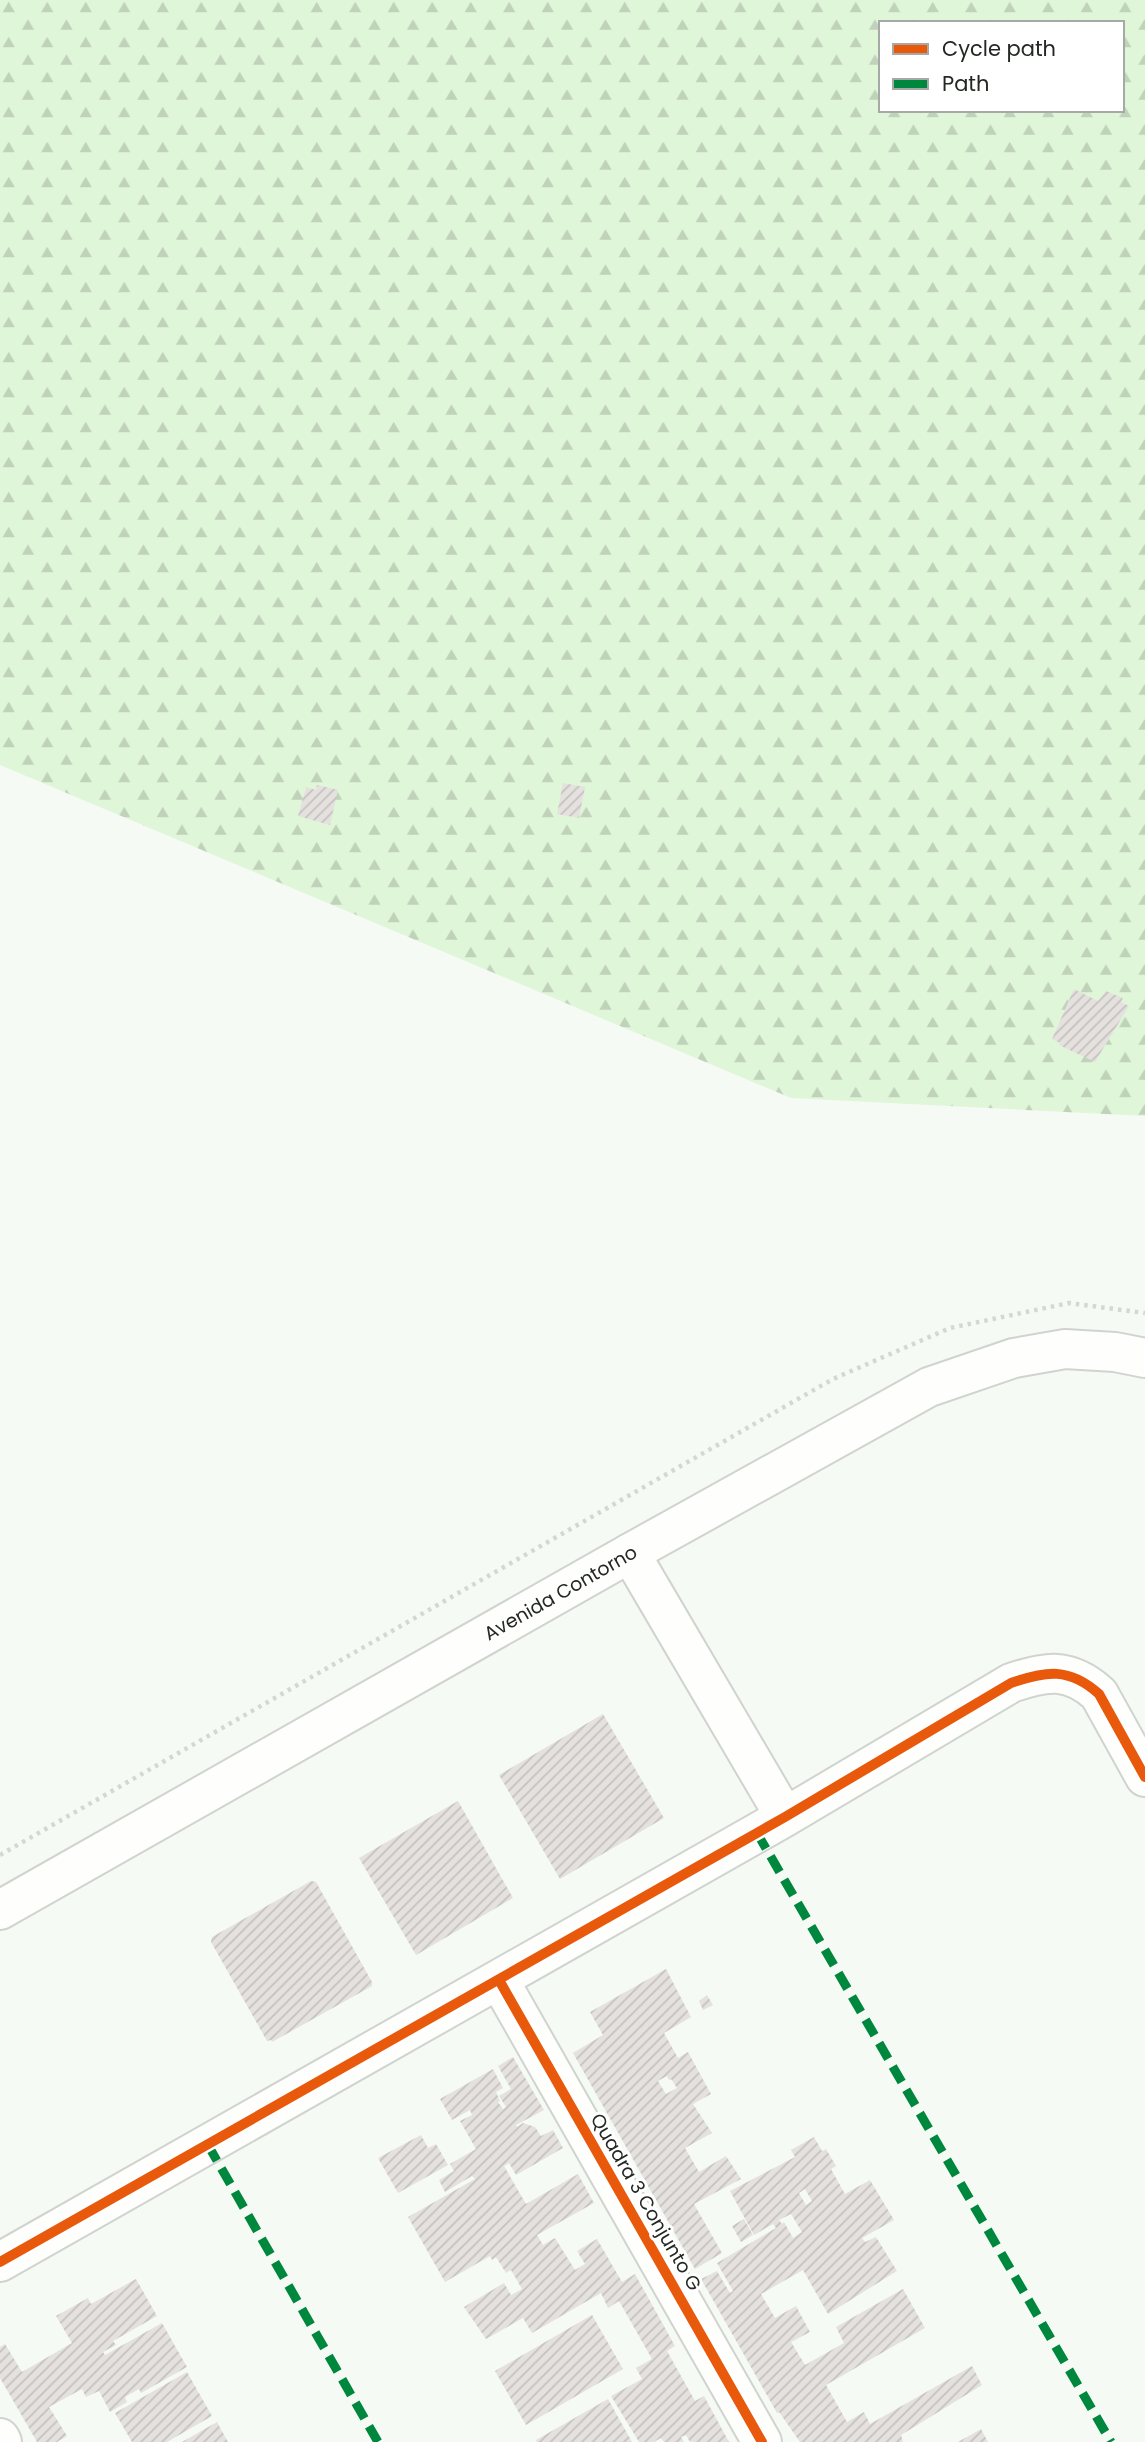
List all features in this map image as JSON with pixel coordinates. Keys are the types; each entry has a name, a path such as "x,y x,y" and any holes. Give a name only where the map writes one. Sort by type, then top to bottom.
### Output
{"street":[{"name":"Avenida Contorno","path":"0,1910 929,1387 1014,1358 1065,1349 1115,1352 1145,1358"},
{"path":"630,1553 785,1818"},
{"path":"0,2262 785,1818 1011,1683 1037,1674 1053,1672 1088,1684 1099,1694 1145,1777"},
{"name":"Quadra 3 Conjunto G","path":"499,1980 762,2442"}],"path":[{"path":"0,1856 833,1379 950,1328 1069,1303 1145,1313"}],"green space":[{"path":"0,0 1145,0 1145,1116 791,1098 0,765"}],"building":[{"path":"563,783 585,787 579,818 557,814"},
{"path":"317,785 338,790 330,825 298,816 306,787 316,790"},
{"path":"1074,989 1098,1001 1106,991 1123,998 1121,1002 1129,1006 1095,1062 1052,1039"},
{"path":"603,1714 664,1818 560,1879 499,1775"},
{"path":"458,1801 513,1898 416,1955 359,1858"},
{"path":"311,1881 316,1882 372,1986 272,2042 267,2041 211,1942 212,1937"},
{"path":"666,1969 691,2017 664,2033 678,2058 688,2052 711,2094 693,2104 712,2133 685,2148 699,2172 726,2156 741,2179 694,2204 722,2253 695,2269 573,2053 603,2035 590,2012","holes":["667,2076 671,2079 677,2088 666,2094 658,2081"]},
{"path":"707,1995 713,2005 703,2010 699,2001"},
{"path":"513,2057 544,2110 516,2125 517,2127 523,2123 535,2127 541,2136 553,2130 563,2148 516,2175 509,2163 504,2166 526,2204 578,2174 594,2203 537,2235 543,2245 555,2238 575,2270 585,2264 577,2251 597,2239 622,2282 635,2274 675,2346 667,2351 695,2401 704,2396 729,2442 690,2442 686,2435 681,2437 684,2442 664,2442 661,2438 654,2442 639,2442 611,2396 642,2379 636,2368 652,2359 619,2301 608,2308 601,2293 532,2333 523,2318 486,2339 464,2307 504,2283 511,2295 522,2289 511,2270 506,2273 496,2257 492,2260 490,2256 445,2282 408,2217 475,2179 472,2176 445,2192 439,2180 454,2171 450,2164 476,2149 460,2121 472,2115 470,2110 452,2120 440,2099 493,2069 503,2088 496,2092 503,2109 506,2107 499,2096 511,2089 498,2066"},
{"path":"421,2135 428,2148 436,2144 448,2165 398,2193 378,2158"},
{"path":"814,2137 822,2151 826,2149 836,2166 831,2169 845,2194 870,2180 894,2220 862,2238 865,2242 876,2237 897,2271 828,2314 803,2270 761,2294 775,2318 796,2306 810,2332 791,2342 805,2365 844,2343 836,2327 903,2289 925,2328 826,2385 847,2422 864,2412 870,2424 972,2366 982,2385 901,2435 903,2442 800,2442 779,2412 777,2413 701,2279 717,2271 730,2293 733,2291 717,2263 776,2228 773,2224 754,2235 730,2191 795,2157 791,2150","holes":["805,2189 812,2201 806,2205 799,2193","791,2214 802,2232 793,2238 784,2222 782,2224 779,2220"]},
{"path":"744,2219 753,2235 741,2242 732,2226"},
{"path":"136,2279 157,2316 113,2341 116,2345 103,2352 105,2355 162,2323 187,2367 141,2393 139,2389 125,2397 127,2402 110,2412 99,2391 86,2397 82,2389 49,2407 67,2436 57,2442 37,2442 0,2378 0,2347 5,2344 22,2372 72,2343 56,2316 88,2298 91,2304"},
{"path":"592,2315 623,2369 526,2425 495,2371"},
{"path":"187,2372 212,2416 167,2442 132,2442 115,2413"},
{"path":"608,2399 632,2442 537,2442 536,2440"},
{"path":"217,2422 228,2442 182,2442"},
{"path":"981,2429 988,2442 958,2442"}],"marked path":[{"path":"757,1833 1111,2442"},
{"path":"208,2145 378,2442"}],"cycle path":[{"path":"0,2262 785,1817 1011,1683 1035,1676 1057,1674 1067,1675 1088,1685 1099,1694 1145,1777"},
{"path":"499,1980 762,2442"}]}
